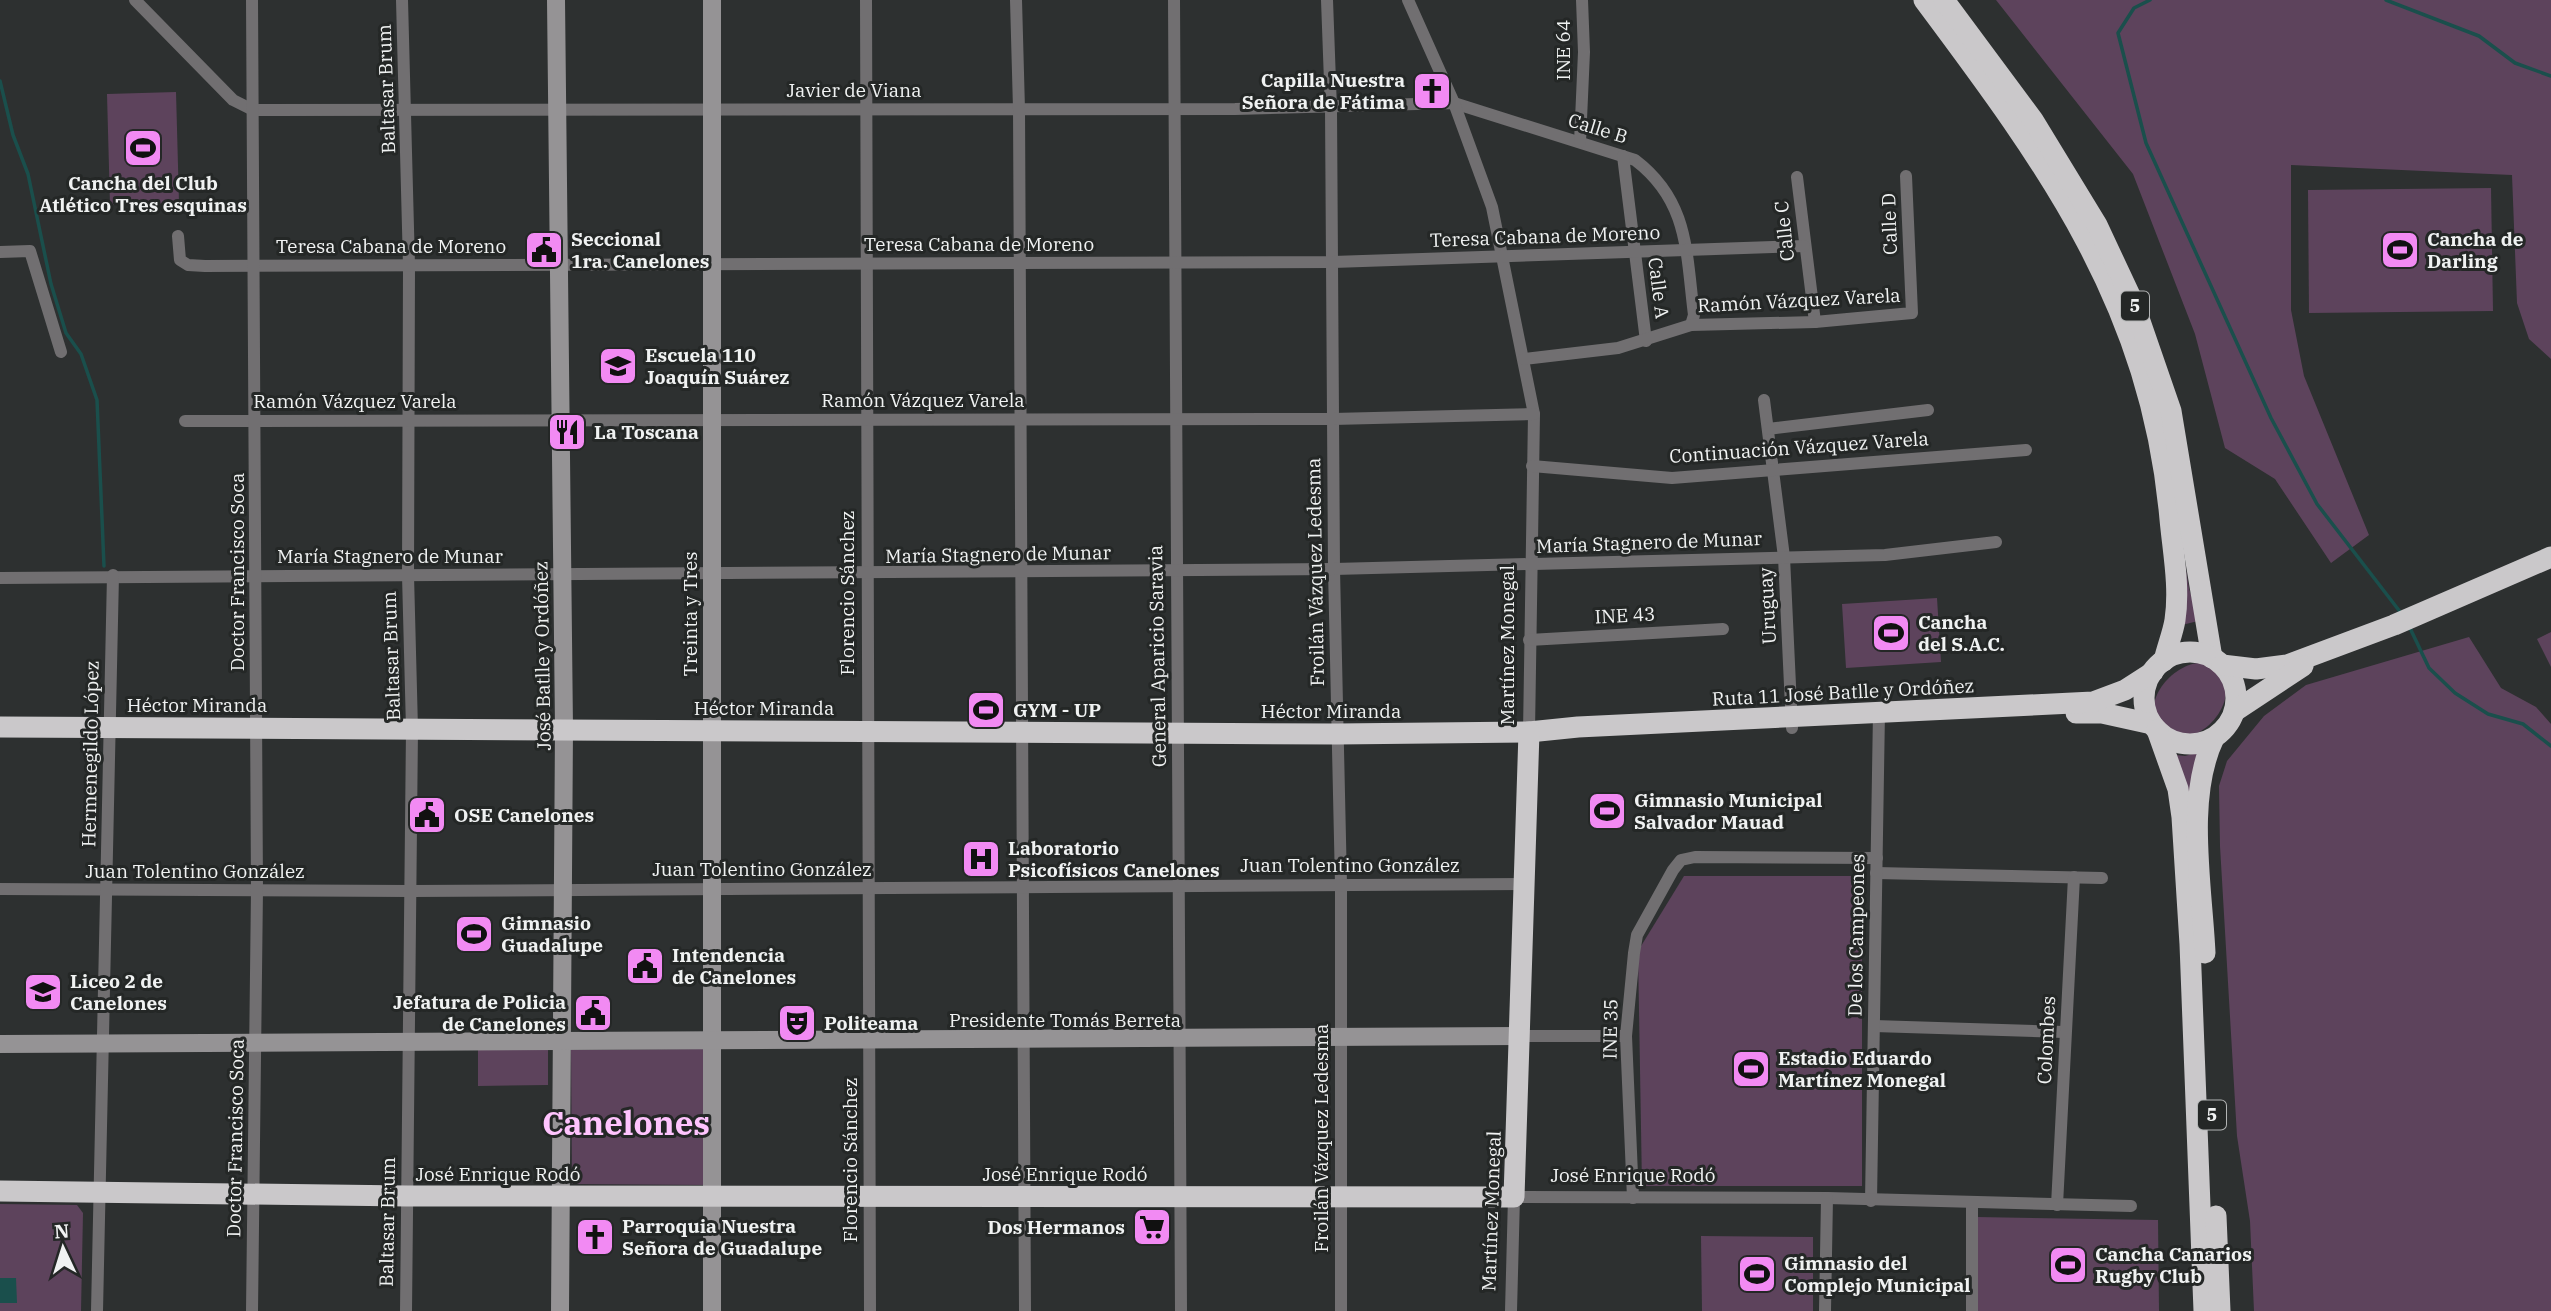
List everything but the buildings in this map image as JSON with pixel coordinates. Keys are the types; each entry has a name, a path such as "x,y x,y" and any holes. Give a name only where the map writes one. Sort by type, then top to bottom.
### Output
{"highway":[{"name":"5","path":"1924,0 2053,180 2084,234 2135,348 2164,457 2175,566 2175,620 2158,666"},
{"name":"5","path":"1944,0 2033,120 2097,225 2134,304 2171,411 2217,661"},
{"path":"2217,661 2235,686 2235,711 2230,722 2214,738 2184,744 2155,727 2144,703 2147,682 2158,666 2182,653 2270,668 2321,653 2394,625 2551,557"},
{"path":"2235,711 2321,653"},
{"name":"Ruta 11 José Batlle y Ordóñez","path":"1529,737 1578,727 1791,723 2093,702 2125,690 2158,666"},
{"name":"Ruta 11 José Batlle y Ordóñez","path":"1879,718 2086,712 2155,727"},
{"name":"Héctor Miranda","path":"0,727 1022,731 1529,737"},
{"name":"5","path":"2155,727 2178,789 2182,817 2191,958 2204,1311"},
{"name":"Martínez Monegal","path":"1514,1197 1529,737"},
{"name":"5","path":"2214,738 2202,770 2199,829 2220,1311"},
{"name":"José Enrique Rodó","path":"0,1191 407,1196 1514,1197"}],"street":[{"path":"135,0 233,100 253,110"},
{"name":"Doctor Francisco Soca","path":"252,0 257,575 256,1044 252,1311"},
{"name":"Baltasar Brum","path":"402,0 407,110 408,575 412,729 406,1311"},
{"name":"José Batlle y Ordóñez","path":"556,0 564,729 560,1311"},
{"name":"Treinta y Tres","path":"712,0 712,1311"},
{"name":"Florencio Sánchez","path":"866,0 865,419 870,1311"},
{"path":"1016,0 1019,108 1025,1311"},
{"name":"General Aparicio Saravia","path":"1174,0 1177,108 1175,570 1181,1040 1181,1311"},
{"name":"Froilán Vázquez Ledesma","path":"1327,0 1334,262 1334,569 1341,884 1340,1311"},
{"name":"Martínez Monegal","path":"1408,0 1476,156 1503,257 1534,414 1529,737"},
{"name":"INE 64","path":"1580,142 1584,52 1582,0"},
{"name":"Javier de Viana","path":"253,110 1331,109 1454,103"},
{"name":"Calle B","path":"1454,103 1623,156 1634,160 1652,173 1680,216 1694,315 1691,325"},
{"name":"Calle A","path":"1623,156 1646,341"},
{"name":"Calle D","path":"1906,176 1912,313"},
{"name":"Calle C","path":"1797,177 1815,322"},
{"name":"Teresa Cabana de Moreno","path":"178,236 180,260 188,265 1334,262 1804,246"},
{"path":"0,252 30,251 61,352"},
{"name":"Ramón Vázquez Varela","path":"1524,359 1618,348 1691,325 1815,322 1912,313"},
{"name":"Uruguay","path":"1763,400 1784,557 1791,723"},
{"path":"1768,429 1928,410"},
{"name":"Ramón Vázquez Varela","path":"185,421 1333,419 1534,414"},
{"name":"Continuación Vázquez Varela","path":"1532,466 1672,478 2026,450"},
{"name":"María Stagnero de Munar","path":"0,578 113,575 867,575 1334,569 1885,555 1996,542"},
{"name":"Hermenegildo López","path":"97,1311 113,575"},
{"name":"INE 43","path":"1529,640 1723,629"},
{"name":"De los Campeones","path":"1871,1200 1879,718"},
{"name":"INE 35","path":"1633,1199 1626,1036 1637,935 1672,870 1681,860 1695,857 1877,858"},
{"path":"1876,873 2102,878"},
{"name":"Colombes","path":"2057,1205 2074,877"},
{"name":"Juan Tolentino González","path":"0,889 411,891 1524,884"},
{"path":"1874,1026 2065,1032"},
{"name":"Presidente Tomás Berreta","path":"0,1045 1626,1036"},
{"name":"Martínez Monegal","path":"1511,1311 1514,1197"},
{"name":"José Enrique Rodó","path":"1514,1197 1827,1198 2131,1206"},
{"path":"1825,1311 1827,1198"},
{"path":"1972,1203 1972,1311"}],"shaded area":[{"path":"1996,0 2551,0 2551,359 2529,339 2517,303 2512,175 2291,165 2291,310 2304,376 2369,535 2331,563 2275,479 2225,448 2195,334 2133,174"},
{"name":"Cancha del Club Atlético Tres esquinas","path":"176,92 179,203 110,205 107,94"},
{"name":"Cancha de Darling","path":"2491,188 2493,311 2309,313 2308,190"},
{"path":"2178,524 2189,588 2198,621 2182,625"},
{"name":"Cancha del S.A.C.","path":"1937,598 1941,662 1846,668 1842,604"},
{"path":"2551,632 2551,667 2537,639"},
{"path":"2469,637 2501,688 2536,707 2551,724 2551,1311 2254,1311 2250,1221 2237,1136 2219,786 2227,761 2264,716 2306,685"},
{"path":"2199,663 2217,671 2225,683 2225,698 2219,712 2209,725 2195,734 2180,737 2166,732 2157,723 2154,712 2160,690 2177,671"},
{"path":"2199,752 2191,809 2176,755 2185,756"},
{"name":"Estadio Eduardo Martínez Monegal","path":"1684,876 1862,876 1862,1186 1642,1186 1638,951"},
{"path":"478,1048 548,1048 548,1085 478,1086"},
{"path":"706,1049 708,1185 572,1184 571,1050"},
{"path":"0,1204 77,1205 83,1213 81,1311 0,1311"},
{"name":"Cancha Canarios Rugby Club","path":"1976,1217 2158,1220 2159,1311 1977,1311"},
{"name":"Gimnasio del Complejo Municipal","path":"1701,1236 1813,1237 1813,1311 1702,1311"}],"water":[{"path":"0,1278 16,1278 17,1303 0,1303"}],"waterway":[{"path":"2150,0 2134,8 2118,33 2146,143 2271,418 2317,504 2401,613"},
{"path":"2386,0 2479,36 2515,63 2551,76"},
{"path":"0,81 13,135 28,174 51,284 66,333 81,354 97,400 104,566"},
{"path":"2409,626 2429,668 2455,693 2488,714 2523,724 2551,746"}],"place":[{"name":"Capilla Nuestra Señora de Fátima","path":"1432,91"},
{"name":"Cancha del Club Atlético Tres esquinas","path":"143,148"},
{"name":"Seccional 1ra. Canelones","path":"544,250"},
{"name":"Cancha de Darling","path":"2400,250"},
{"name":"Escuela 110 Joaquín Suárez","path":"618,366"},
{"name":"La Toscana","path":"567,432"},
{"name":"Cancha del S.A.C.","path":"1891,633"},
{"name":"GYM - UP","path":"986,710"},
{"name":"Gimnasio Municipal Salvador Mauad","path":"1607,811"},
{"name":"OSE Canelones","path":"427,815"},
{"name":"Laboratorio Psicofísicos Canelones","path":"981,859"},
{"name":"Gimnasio Guadalupe","path":"474,934"},
{"name":"Intendencia de Canelones","path":"645,966"},
{"name":"Liceo 2 de Canelones","path":"43,992"},
{"name":"Jefatura de Policia de Canelones","path":"593,1013"},
{"name":"Politeama","path":"797,1023"},
{"name":"Estadio Eduardo Martínez Monegal","path":"1751,1069"},
{"name":"Dos Hermanos","path":"1152,1227"},
{"name":"Parroquia Nuestra Señora de Guadalupe","path":"595,1237"},
{"name":"Cancha Canarios Rugby Club","path":"2068,1265"},
{"name":"Gimnasio del Complejo Municipal","path":"1757,1274"}],"district":[{"name":"Canelones","path":"626,1123"}]}
